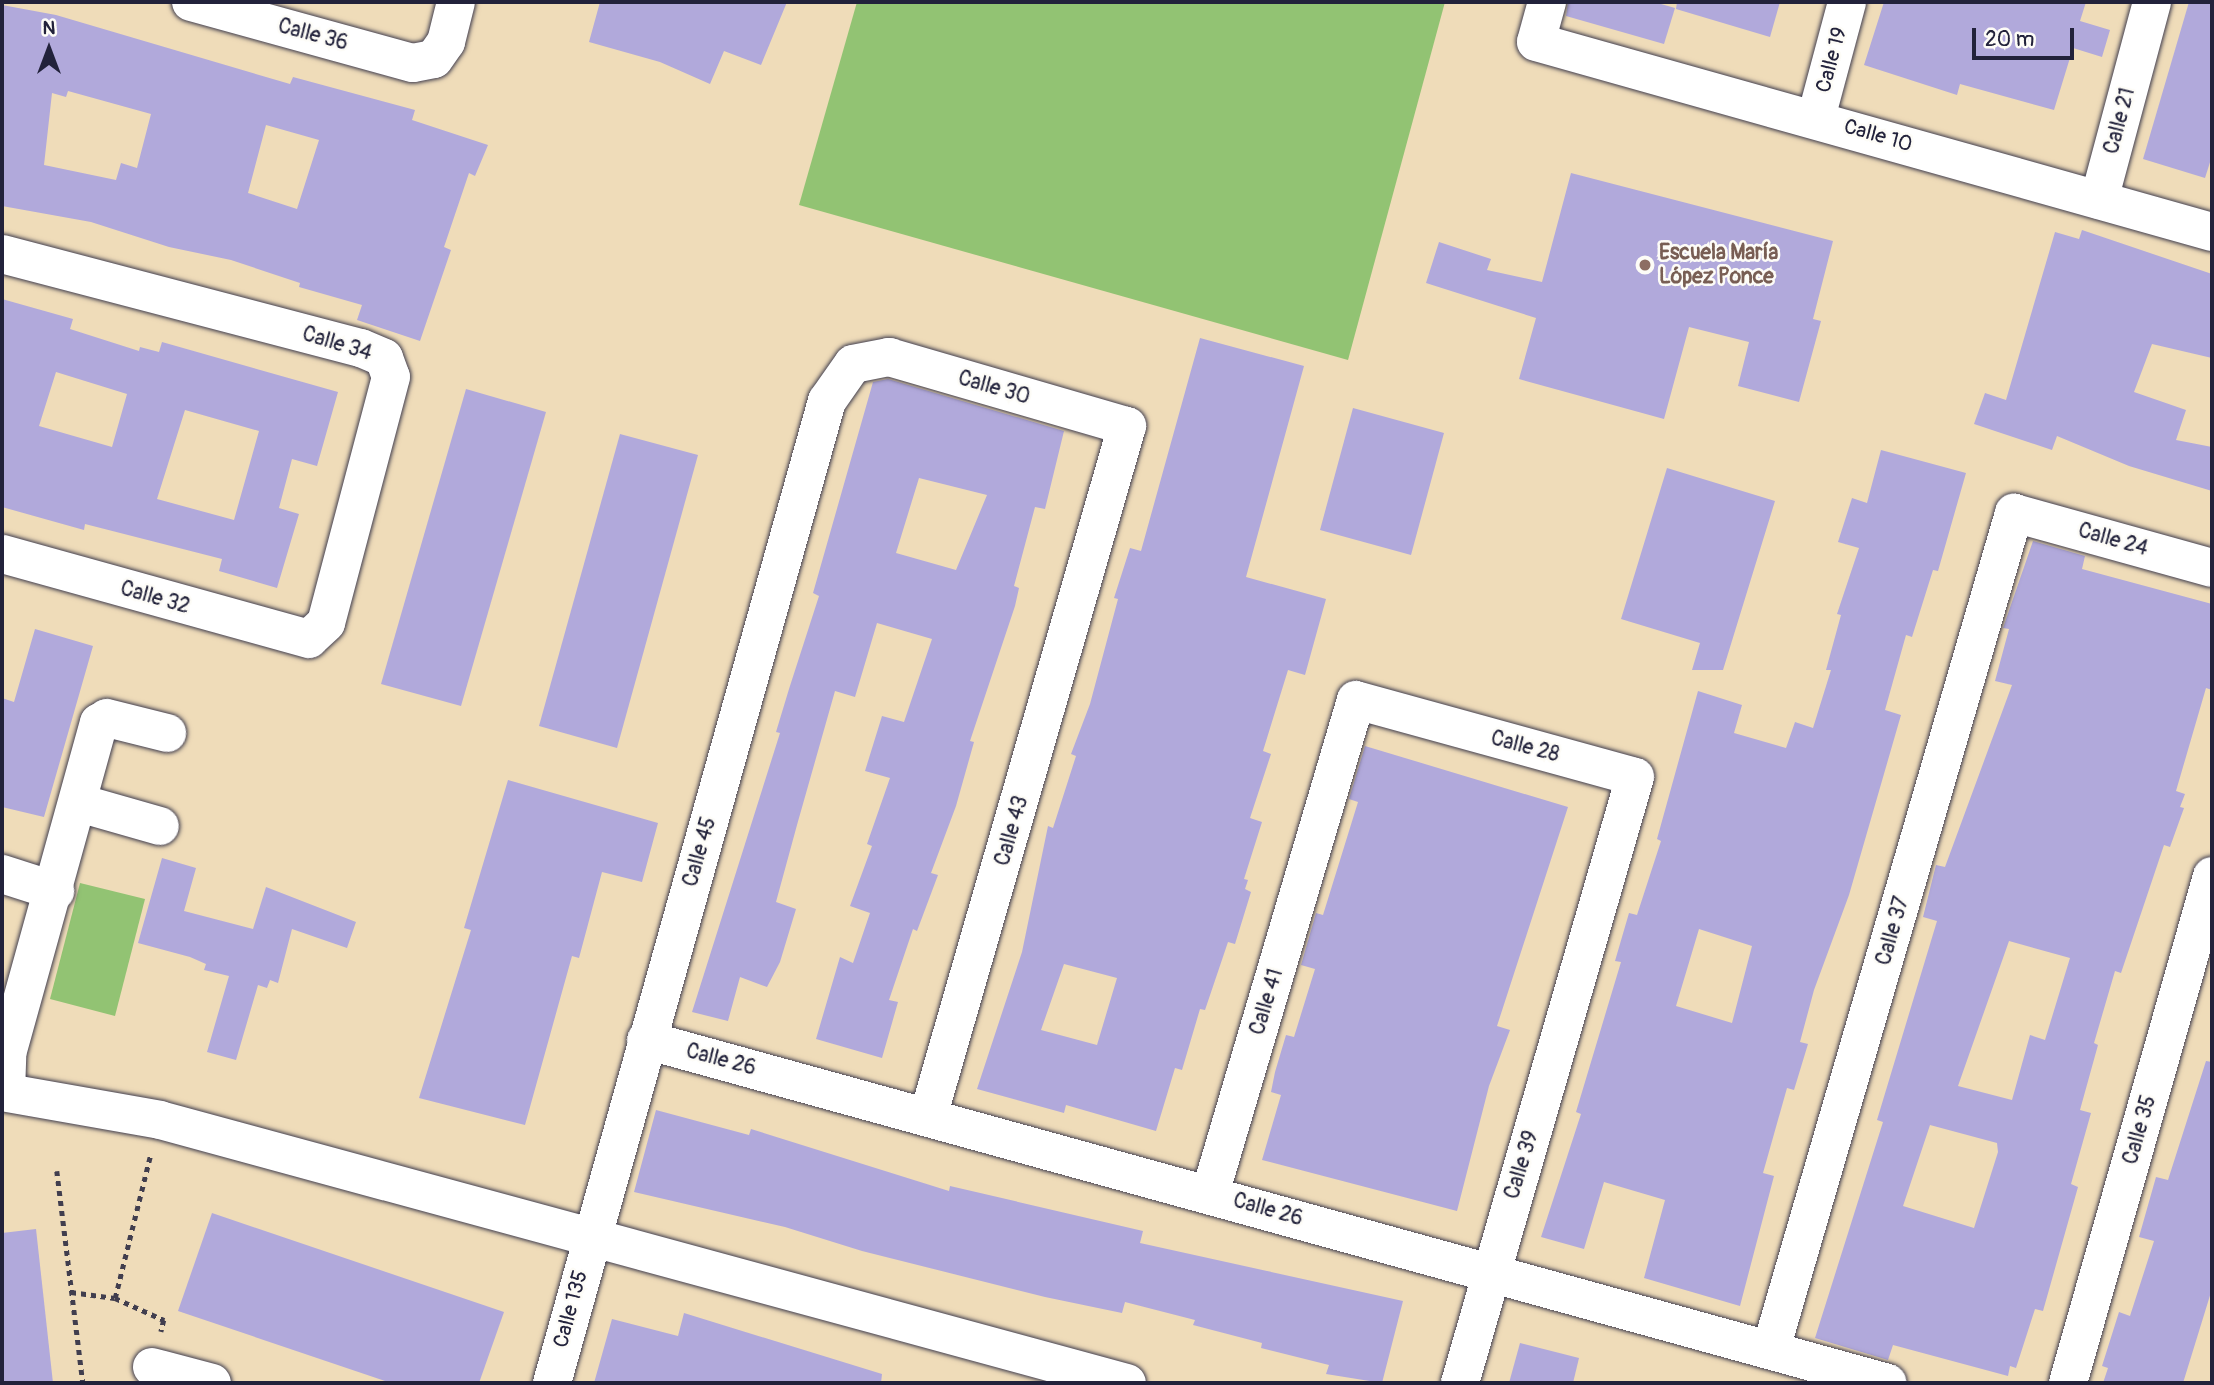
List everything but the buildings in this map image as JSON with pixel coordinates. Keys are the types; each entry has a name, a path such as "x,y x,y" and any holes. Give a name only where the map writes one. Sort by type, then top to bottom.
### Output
{"street":[{"name":"Calle 36","path":"191,2 413,63 434,59 446,42 456,2"},
{"name":"Calle 10","path":"1547,2 1536,42 1816,118 2212,232"},
{"name":"Calle 19","path":"1816,118 1847,2"},
{"name":"Calle 21","path":"2099,200 2152,2"},
{"name":"Calle 34","path":"2,254 384,358 391,376 326,623 309,639"},
{"name":"Calle 30","path":"808,469 827,401 853,364 889,357 1127,426 1095,544"},
{"name":"Calle 45","path":"591,1235 808,469"},
{"name":"Calle 24","path":"2014,513 2212,568"},
{"name":"Calle 37","path":"1771,1349 2014,513"},
{"name":"Calle 43","path":"929,1117 1095,544"},
{"name":"Calle 32","path":"2,554 309,639"},
{"name":"Calle 28","path":"1325,810 1356,700 1635,777 1587,947"},
{"path":"167,733 107,718 99,723 55,891 16,977 4,1092 160,1120 591,1235 1127,1383"},
{"path":"79,803 160,827"},
{"name":"Calle 41","path":"1210,1194 1325,810"},
{"path":"2,874 55,891"},
{"name":"Calle 35","path":"2068,1383 2212,876"},
{"name":"Calle 39","path":"1460,1383 1490,1272 1587,947"},
{"name":"Calle 26","path":"646,1040 1888,1383"},
{"name":"Calle 135","path":"552,1383 591,1235"},
{"path":"152,1367 212,1383"}],"path":[{"path":"115,1298 160,1120"},
{"path":"57,1171 83,1383"},
{"path":"71,1292 115,1298 164,1320 152,1367"}],"green space":[{"path":"857,2 1445,2 1348,360 799,205"},
{"path":"80,883 145,899 115,1016 50,999"}],"place":[{"name":"Escuela María López Ponce","path":"1645,265"}]}
